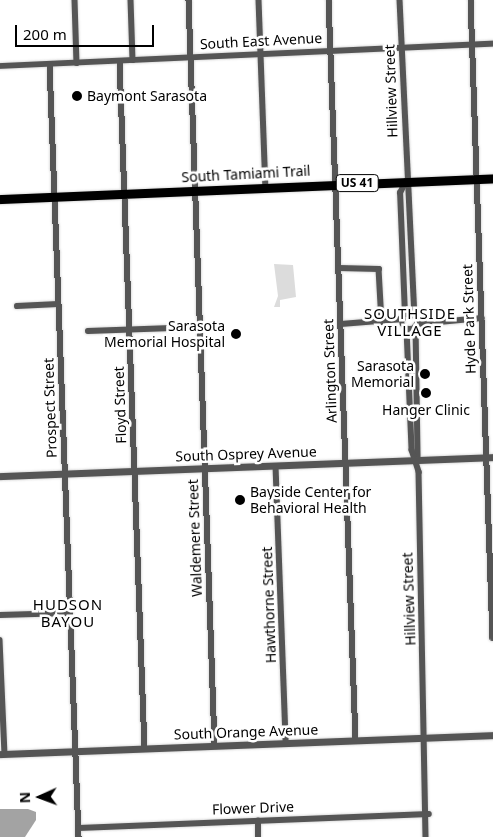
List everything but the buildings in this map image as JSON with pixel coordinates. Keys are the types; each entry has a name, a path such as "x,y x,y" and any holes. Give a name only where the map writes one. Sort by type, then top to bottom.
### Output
{"main road":[{"name":"South Tamiami Trail","path":"0,198 493,178"}],"street":[{"path":"75,0 78,63"},
{"path":"131,0 133,60"},
{"name":"Waldemere Street","path":"189,0 215,745"},
{"path":"259,0 266,187"},
{"name":"Arlington Street","path":"330,0 356,740"},
{"name":"Hillview Street","path":"400,0 406,181 416,321 418,460 429,814 426,837"},
{"name":"Hyde Park Street","path":"471,0 482,318 490,458 493,638"},
{"name":"South East Avenue","path":"0,66 261,52 493,44"},
{"name":"Floyd Street","path":"120,61 145,748"},
{"name":"Prospect Street","path":"50,64 53,196 79,837"},
{"name":"Hillview Street","path":"406,181 400,193 405,322 412,450 418,460"},
{"path":"339,268 377,268 385,322"},
{"path":"17,306 58,304"},
{"path":"341,324 482,318"},
{"path":"405,322 416,321"},
{"path":"88,331 200,327"},
{"name":"South Osprey Avenue","path":"0,476 490,458"},
{"name":"Hawthorne Street","path":"276,466 286,742"},
{"path":"0,615 69,613"},
{"path":"0,640 2,754"},
{"name":"South Orange Avenue","path":"2,754 493,735"},
{"name":"Flower Drive","path":"79,828 429,814"},
{"path":"258,820 258,837"}],"shaded area":[{"path":"274,264 293,265 296,297 280,300 280,307 274,307 278,296"},
{"path":"0,809 28,809 36,812 36,820 25,837 0,837"}],"place":[{"name":"Baymont Sarasota","path":"77,96"},
{"name":"Sarasota Memorial Hospital","path":"236,334"},
{"name":"Sarasota Memorial","path":"425,374"},
{"name":"Hanger Clinic","path":"426,393"},
{"name":"Bayside Center for Behavioral Health","path":"240,500"}],"district":[{"name":"SOUTHSIDE VILLAGE","path":"410,322"},
{"name":"HUDSON BAYOU","path":"68,612"}]}
